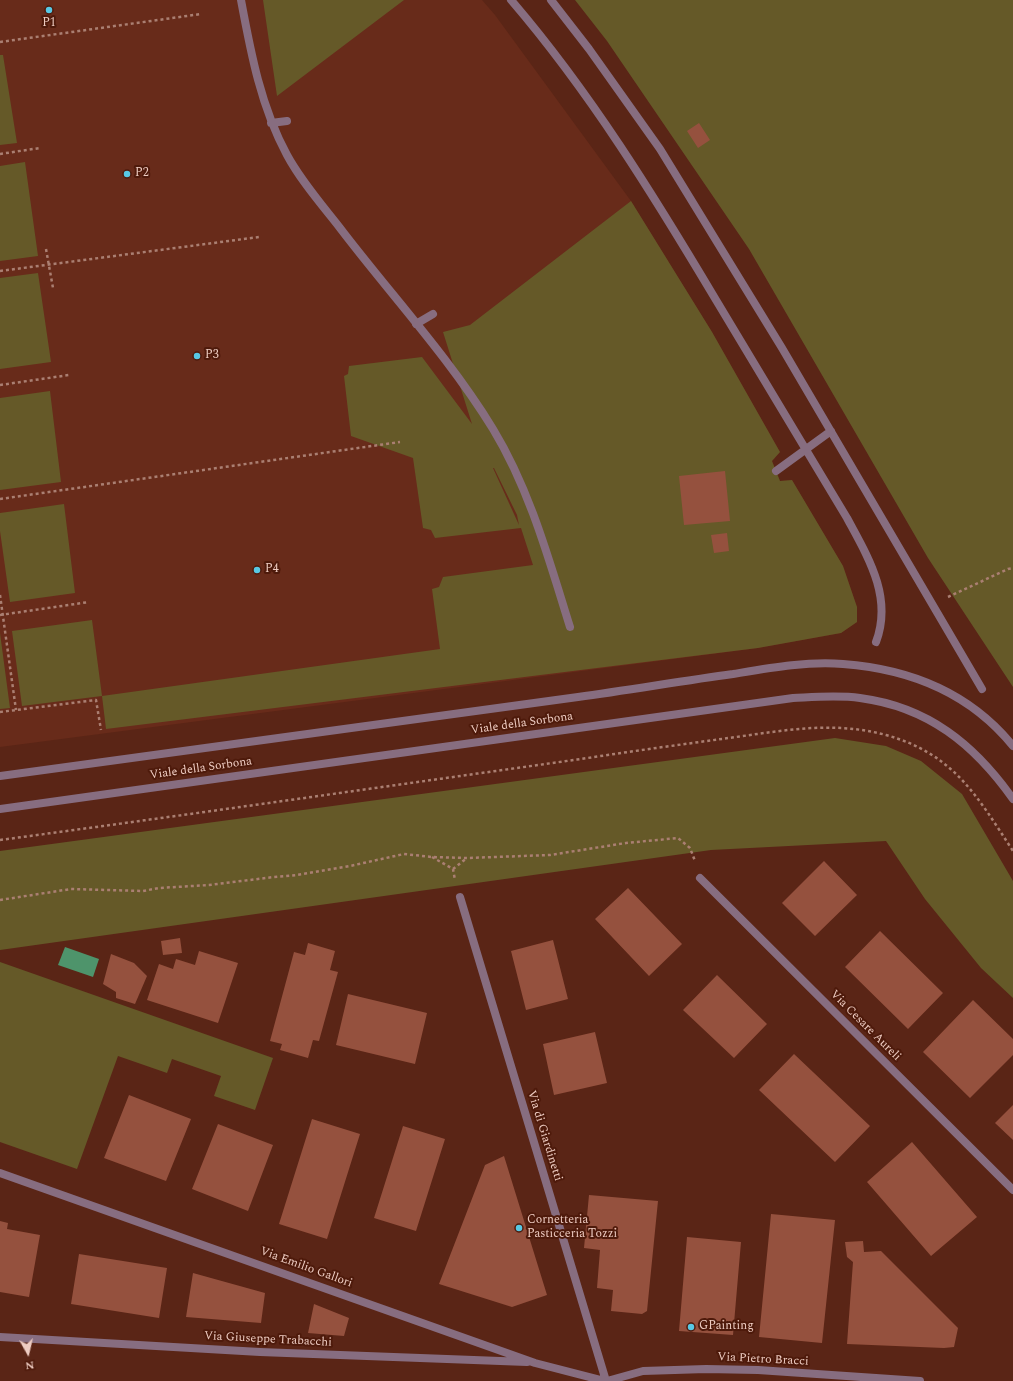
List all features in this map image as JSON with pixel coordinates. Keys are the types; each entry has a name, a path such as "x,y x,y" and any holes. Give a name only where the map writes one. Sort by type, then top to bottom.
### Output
{"street":[{"path":"241,0 258,81 272,123 288,157 308,187 451,367 477,403 506,452 516,473 541,535 570,627"},
{"path":"511,0 527,18 608,126 679,239 860,542 875,575 880,593 882,609 880,630 876,642"},
{"path":"551,0 589,49 660,149 782,348 982,690"},
{"path":"272,123 287,121"},
{"path":"416,324 433,314"},
{"path":"776,471 831,431"},
{"name":"Viale della Sorbona","path":"0,776 580,697 769,668 830,663 892,671 944,690 957,696 981,713 1013,746"},
{"name":"Viale della Sorbona","path":"0,809 793,698 816,697 850,698 876,701 907,710 934,722 964,744 984,763 1003,784 1013,799"},
{"name":"Via Cesare Aureli","path":"700,878 1013,1190"},
{"name":"Via di Giardinetti","path":"460,898 606,1381"},
{"name":"Via Emilio Gallori","path":"0,1173 535,1363 606,1381"},
{"name":"Via Giuseppe Trabacchi","path":"0,1337 260,1352 535,1363"},
{"name":"Via Pietro Bracci","path":"606,1381 643,1371 706,1369 758,1370 920,1381"}],"path":[{"path":"0,42 201,14"},
{"path":"0,154 40,148"},
{"path":"0,271 259,237"},
{"path":"46,249 53,288"},
{"path":"0,385 69,375"},
{"path":"0,499 400,442"},
{"path":"933,606 959,591 1013,568"},
{"path":"0,595 1,614 16,710"},
{"path":"1,614 89,602"},
{"path":"0,712 96,700 100,730"},
{"path":"0,840 705,741 828,726 858,729 884,734 913,744 938,758 959,776 976,795 1013,851"},
{"path":"0,900 71,888 144,891 159,888 209,885 296,875 350,866 404,854 432,857 467,858 550,855 626,843 678,838 690,848 700,878"},
{"path":"432,857 453,869 460,898"},
{"path":"453,869 467,858"}],"shaded area":[{"path":"0,0 482,0 495,15 631,201 712,332 780,452 772,461 780,481 792,480 843,566 857,607 857,622 841,633 758,648 0,747"},
{"path":"263,0 404,0 277,96"},
{"path":"575,0 1013,0 1013,687 928,558 749,249 607,41"},
{"path":"0,55 3,55 17,143 0,145"},
{"path":"25,162 38,256 0,261 0,166"},
{"path":"631,201 712,332 780,452 772,461 780,481 792,480 843,566 857,607 857,622 841,633 758,648 106,729 102,696 440,649 432,589 439,587 443,577 533,565 521,528 435,538 431,530 423,528 413,458 351,436 344,376 348,374 349,366 422,357 472,424 443,332 470,325","holes":["493,468 494,468 517,515 519,525"]},
{"path":"38,273 51,362 0,369 0,278"},
{"path":"50,391 61,482 0,490 0,398"},
{"path":"64,504 75,593 10,602 0,531 0,513"},
{"path":"92,620 102,696 22,706 12,631"},
{"path":"0,633 10,708 0,709"},
{"path":"835,738 886,746 921,761 962,794 1013,881 1013,998 981,968 925,899 886,841 711,850 0,950 0,851"},
{"path":"65,947 99,959 93,977 58,965"},
{"path":"0,962 273,1058 255,1110 214,1096 221,1076 172,1059 167,1073 118,1056 77,1169 0,1142"}],"building":[{"path":"699,123 710,140 698,148 687,131"},
{"path":"725,471 730,521 684,525 679,476"},
{"path":"727,533 729,551 714,553 711,535"},
{"path":"824,861 857,895 815,936 782,903"},
{"path":"628,888 682,944 649,976 595,919"},
{"path":"880,931 943,993 908,1029 845,967"},
{"path":"180,938 182,953 163,955 161,941"},
{"path":"553,940 568,999 526,1010 511,951"},
{"path":"308,943 335,951 330,970 338,972 319,1041 313,1040 308,1058 280,1050 282,1044 270,1041 294,952 305,955"},
{"path":"199,951 238,963 218,1023 147,1000 159,964 173,969 176,959 195,965"},
{"path":"111,954 134,963 147,976 135,1004 116,998 116,992 103,984"},
{"path":"717,975 767,1024 734,1058 683,1010"},
{"path":"348,994 427,1013 415,1064 336,1045"},
{"path":"973,1000 1013,1039 1013,1055 970,1098 923,1052"},
{"path":"595,1032 607,1083 554,1095 543,1044"},
{"path":"794,1054 870,1126 835,1162 759,1090"},
{"path":"129,1095 191,1119 166,1181 104,1158"},
{"path":"1013,1105 1013,1140 995,1123"},
{"path":"312,1119 360,1134 327,1239 279,1224"},
{"path":"218,1124 273,1145 248,1211 192,1189"},
{"path":"403,1126 445,1139 416,1231 374,1218"},
{"path":"912,1142 977,1217 931,1256 867,1182"},
{"path":"504,1156 547,1295 512,1307 439,1284 485,1165"},
{"path":"589,1195 658,1201 647,1311 642,1314 611,1311 613,1290 597,1288 600,1250 584,1248"},
{"path":"771,1214 835,1220 822,1343 759,1337"},
{"path":"0,1221 8,1223 7,1229 40,1235 29,1297 0,1292"},
{"path":"687,1237 741,1242 733,1335 679,1331"},
{"path":"863,1241 864,1252 881,1251 958,1328 954,1347 944,1348 847,1344 853,1262 847,1257 845,1242"},
{"path":"79,1254 167,1268 159,1318 71,1304"},
{"path":"193,1273 265,1293 261,1323 186,1317"},
{"path":"314,1304 349,1318 344,1336 308,1333"}],"place":[{"name":"P1","path":"49,10"},
{"name":"P2","path":"127,174"},
{"name":"P3","path":"197,356"},
{"name":"P4","path":"257,570"},
{"name":"Cornetteria Pasticceria Tozzi","path":"519,1228"},
{"name":"GPainting","path":"691,1327"}]}
